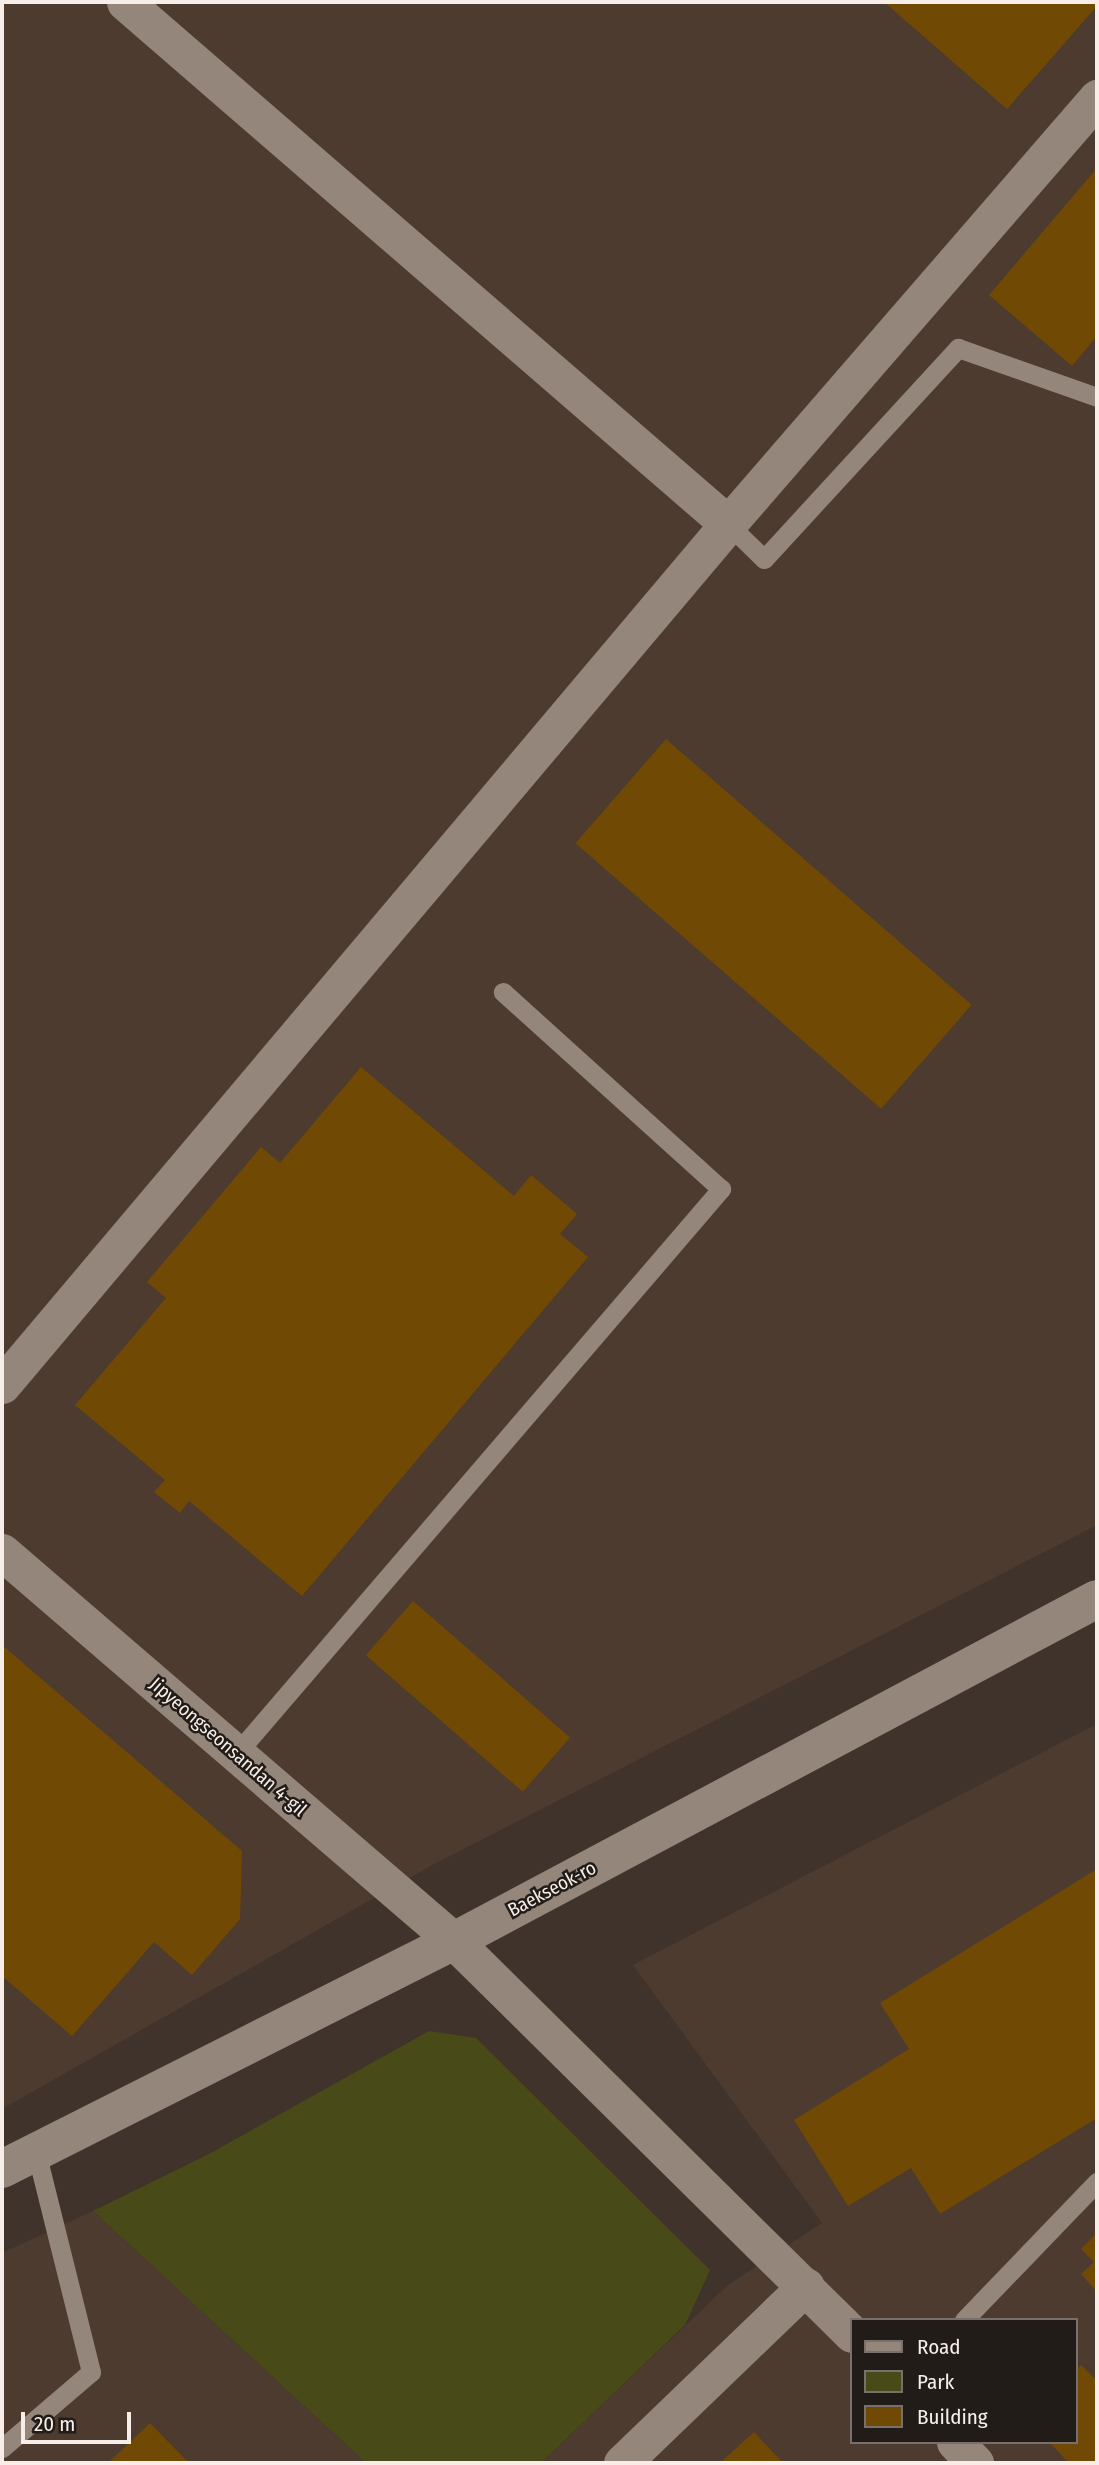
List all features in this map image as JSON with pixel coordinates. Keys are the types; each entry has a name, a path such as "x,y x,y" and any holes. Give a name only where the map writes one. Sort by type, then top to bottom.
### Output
{"street":[{"path":"125,2 728,524"},
{"path":"2,1385 728,524 1097,98"},
{"name":"Jipyeongseonsandan 4-gil","path":"2,1552 454,1941 850,2332"},
{"name":"Baekseok-ro","path":"2,2169 454,1941 1097,1599"},
{"path":"622,2463 806,2286"},
{"path":"957,2444 975,2463"}],"lane":[{"path":"728,524 764,559 958,348 1097,397"},
{"path":"236,1754 721,1189 503,992"},
{"path":"2,2448 91,2372 36,2152"},
{"path":"966,2318 1097,2182"}],"shaded area":[{"path":"2,2 1097,2 1097,1525 434,1864 2,2109"},
{"path":"1097,1724 1097,2463 541,2463 728,2285 822,2223 633,1965"},
{"path":"93,2211 366,2463 2,2463 2,2253"}],"green space":[{"path":"429,2031 476,2038 710,2270 685,2325 541,2463 366,2463 93,2211 209,2154"}],"building":[{"path":"884,2 1097,2 1097,6 1007,109"},
{"path":"1097,168 1097,336 1072,366 989,295"},
{"path":"666,739 972,1005 881,1109 575,843"},
{"path":"361,1067 514,1196 531,1175 577,1214 560,1234 588,1257 302,1596 189,1501 180,1513 154,1492 165,1480 75,1405 166,1298 147,1282 261,1147 280,1163"},
{"path":"413,1601 570,1737 523,1792 366,1655"},
{"path":"2,1645 242,1851 240,1919 192,1975 154,1942 72,2036 2,1976"},
{"path":"1097,1869 1097,2118 940,2214 911,2168 848,2206 794,2120 909,2049 880,2003"},
{"path":"1097,2233 1097,2292 1081,2274 1094,2262 1081,2249"},
{"path":"1081,2365 1097,2381 1097,2463 1069,2463 1051,2444 1078,2444 1078,2368"},
{"path":"150,2423 189,2463 108,2463"},
{"path":"754,2432 783,2463 720,2463"}]}
